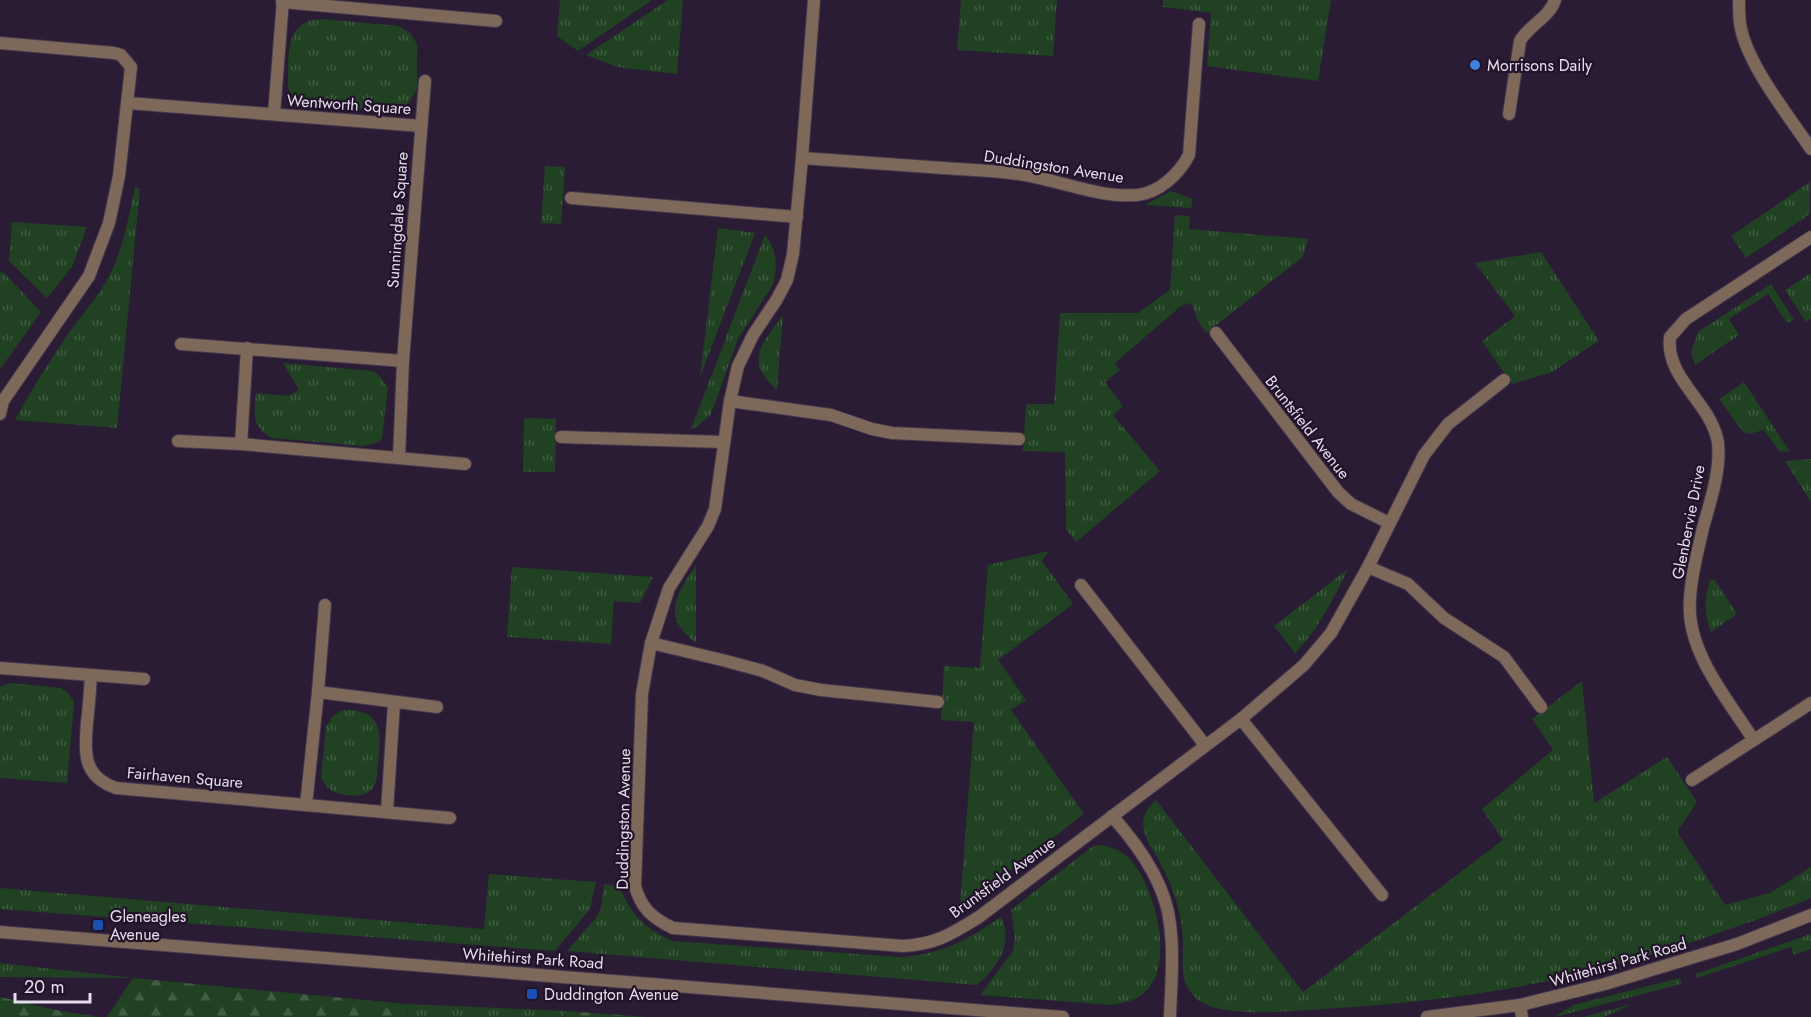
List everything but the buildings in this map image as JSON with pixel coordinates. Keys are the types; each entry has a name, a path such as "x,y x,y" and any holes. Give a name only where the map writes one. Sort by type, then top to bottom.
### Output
{"street":[{"name":"Duddingston Avenue","path":"814,0 797,217 787,280 753,335 738,366 723,442 715,509 708,526 669,588 651,643 642,694 635,886 639,902 652,916 673,928 903,946"},
{"path":"1509,114 1520,41 1525,33 1553,6 1555,0"},
{"path":"1739,0 1740,25 1746,44 1762,76 1811,149"},
{"name":"Wentworth Square","path":"274,114 282,1 496,21"},
{"name":"Duddingston Avenue","path":"802,158 1016,174 1090,192 1137,195 1150,191 1162,186 1190,156 1199,24"},
{"path":"0,43 114,53 121,55 131,67 119,176 109,223 89,276 3,401 0,414"},
{"name":"Sunningdale Square","path":"399,457 403,361 425,81"},
{"name":"Wentworth Square","path":"128,103 421,126"},
{"path":"571,198 797,217"},
{"name":"Glenbervie Drive","path":"1753,739 1701,657 1693,634 1690,613 1692,587 1716,472 1718,443 1710,420 1675,368 1670,356 1670,337 1686,320 1811,237"},
{"name":"Bruntsfield Avenue","path":"1216,333 1338,492 1351,504 1389,523"},
{"path":"181,344 403,361"},
{"path":"241,444 247,348"},
{"name":"Bruntsfield Avenue","path":"903,946 924,945 944,938 1005,899 1241,719 1304,665 1331,633 1368,567 1424,456 1448,424 1504,380"},
{"path":"730,401 831,415 872,429 892,433 1019,439"},
{"path":"561,437 723,442"},
{"path":"178,441 241,444 465,464"},
{"path":"1368,567 1408,584 1444,618 1504,657 1541,707"},
{"path":"1081,585 1205,745"},
{"path":"306,805 325,605"},
{"path":"651,643 763,671 795,685 821,690 938,702"},
{"path":"0,668 144,679"},
{"name":"Fairhaven Square","path":"91,675 86,758 96,777 105,784 116,788 450,818"},
{"path":"318,692 437,707"},
{"path":"387,812 394,703"},
{"path":"1692,780 1811,703"},
{"path":"1241,719 1382,895"},
{"path":"1112,816 1144,859 1164,897 1170,922 1172,947 1170,1017"},
{"name":"Whitehirst Park Road","path":"1427,1017 1521,1011 1737,944 1811,915"},
{"name":"Whitehirst Park Road","path":"0,932 1063,1017"}],"green space":[{"path":"560,0 652,0 578,51 557,36"},
{"path":"668,0 683,0 677,74 617,67 586,55"},
{"path":"961,0 1057,0 1053,56 957,50"},
{"path":"1163,0 1331,0 1318,81 1207,66 1211,13 1163,7"},
{"path":"322,19 398,26 410,33 417,44 417,89 405,109 392,112 304,105 293,98 288,87 289,53 294,33 309,21"},
{"path":"545,166 565,167 561,224 541,223"},
{"path":"1810,182 1810,214 1746,258 1731,236"},
{"path":"135,187 140,189 117,428 15,420 59,347 107,281 123,241"},
{"path":"1171,191 1193,199 1191,208 1145,205"},
{"path":"1175,215 1190,216 1189,229 1308,239 1303,257 1206,333 1191,303 1181,306 1115,363 1120,370 1105,382 1123,406 1113,415 1160,471 1076,542 1066,529 1065,452 1023,451 1026,404 1054,404 1060,313 1138,313 1170,290"},
{"path":"12,222 87,227 72,267 47,298 9,261"},
{"path":"718,228 755,233 700,377"},
{"path":"765,235 772,246 775,258 776,271 773,284 738,339 711,414 697,427 691,429"},
{"path":"1541,252 1599,341 1552,372 1512,384 1482,341 1515,316 1475,263"},
{"path":"0,272 4,273 41,312 0,369"},
{"path":"1811,273 1811,319 1806,322 1785,290"},
{"path":"1771,284 1794,320 1787,323 1768,294 1729,319 1739,335 1695,365 1691,352 1698,332"},
{"path":"783,315 777,390 761,370 758,361 763,344"},
{"path":"283,363 372,371 379,375 388,388 382,439 364,446 272,438 265,433 255,419 256,393 288,396 299,390"},
{"path":"1744,382 1790,452 1779,451 1764,430 1749,434 1743,432 1719,399"},
{"path":"524,418 556,419 555,472 523,472"},
{"path":"1811,459 1811,502 1785,461"},
{"path":"1049,551 1042,561 1073,604 998,660 1026,700 1011,710 1084,814 989,887 960,905 974,722 941,720 944,666 980,668 988,565"},
{"path":"696,565 696,643 678,624 675,605"},
{"path":"512,567 653,577 640,603 614,601 611,644 507,637"},
{"path":"1348,569 1318,624 1295,653 1274,626"},
{"path":"1710,580 1715,580 1737,614 1711,632 1706,606"},
{"path":"1582,681 1594,803 1667,757 1697,802 1677,832 1725,905 1770,893 1811,867 1811,898 1719,933 1656,953 1529,985 1466,995 1340,1008 1250,1012 1221,1009 1208,1005 1192,994 1183,975 1181,921 1177,903 1144,831 1144,816 1156,800 1303,992 1503,840 1482,809 1553,750 1532,719"},
{"path":"10,683 61,688 74,702 67,783 0,778 0,687"},
{"path":"343,710 356,711 373,718 379,733 376,781 371,790 362,795 333,792 325,785 321,777 326,727 333,716"},
{"path":"1101,845 1117,850 1130,859 1147,886 1158,922 1160,941 1160,959 1156,975 1149,988 1136,998 1111,1005 980,995 1013,951 1015,938 1011,910 1084,853 1094,846"},
{"path":"489,874 596,882 590,909 555,951 0,909 0,888 484,929"},
{"path":"604,884 620,887 629,906 640,920 673,941 901,957 942,949 977,933 1001,917 1006,936 997,963 991,972 976,985 567,951 596,918 601,907"},
{"path":"1811,934 1811,949 1794,955 1791,947 1697,978 1696,974"},
{"path":"0,963 133,978 0,977"},
{"path":"133,978 407,1004 408,1017 107,1017"},
{"path":"1680,978 1681,984 1555,1017 1573,1005"},
{"path":"0,997 61,1011 99,1017 0,1017"},
{"path":"407,1004 566,1011 564,1017 408,1017"},
{"path":"1632,1004 1604,1017 1583,1017"},
{"path":"566,1011 647,1017 565,1017"}],"place":[{"name":"Morrisons Daily","path":"1475,65"},
{"name":"Gleneagles Avenue","path":"98,925"},
{"name":"Duddington Avenue","path":"532,994"}]}
